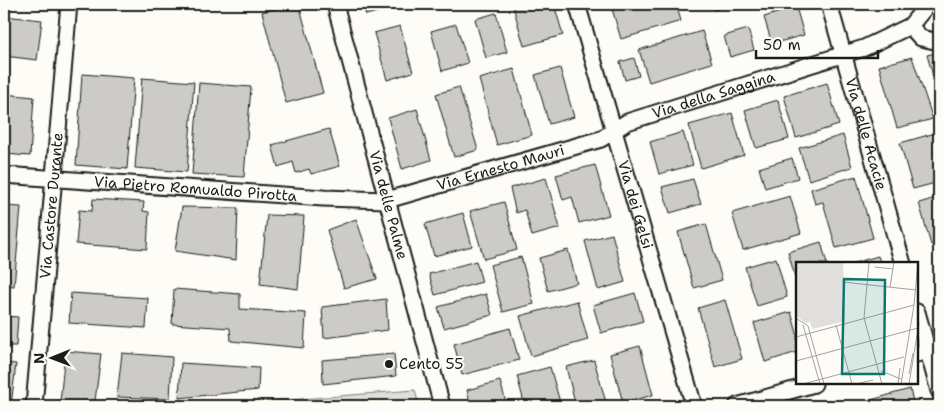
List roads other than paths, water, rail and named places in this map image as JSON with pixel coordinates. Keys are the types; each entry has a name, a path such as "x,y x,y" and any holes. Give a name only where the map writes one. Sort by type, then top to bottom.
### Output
{"street":[{"name":"Via Castore Durante","path":"34,406 69,4"},
{"name":"Via delle Palme","path":"335,4 442,406"},
{"name":"Via dei Gelsi","path":"577,4 694,406"},
{"name":"Via delle Acacie","path":"829,4 902,262"},
{"path":"928,4 910,26 921,38 939,42"},
{"name":"Via della Saggina","path":"615,132 627,122 864,48 910,26"},
{"name":"Via Ernesto Mauri","path":"387,200 601,139 615,132"},
{"name":"Via Pietro Romualdo Pirotta","path":"4,175 323,198 387,200"},
{"path":"918,316 939,391"},
{"path":"737,406 810,385"}],"place":[{"name":"Cento 55","path":"389,364"}]}
